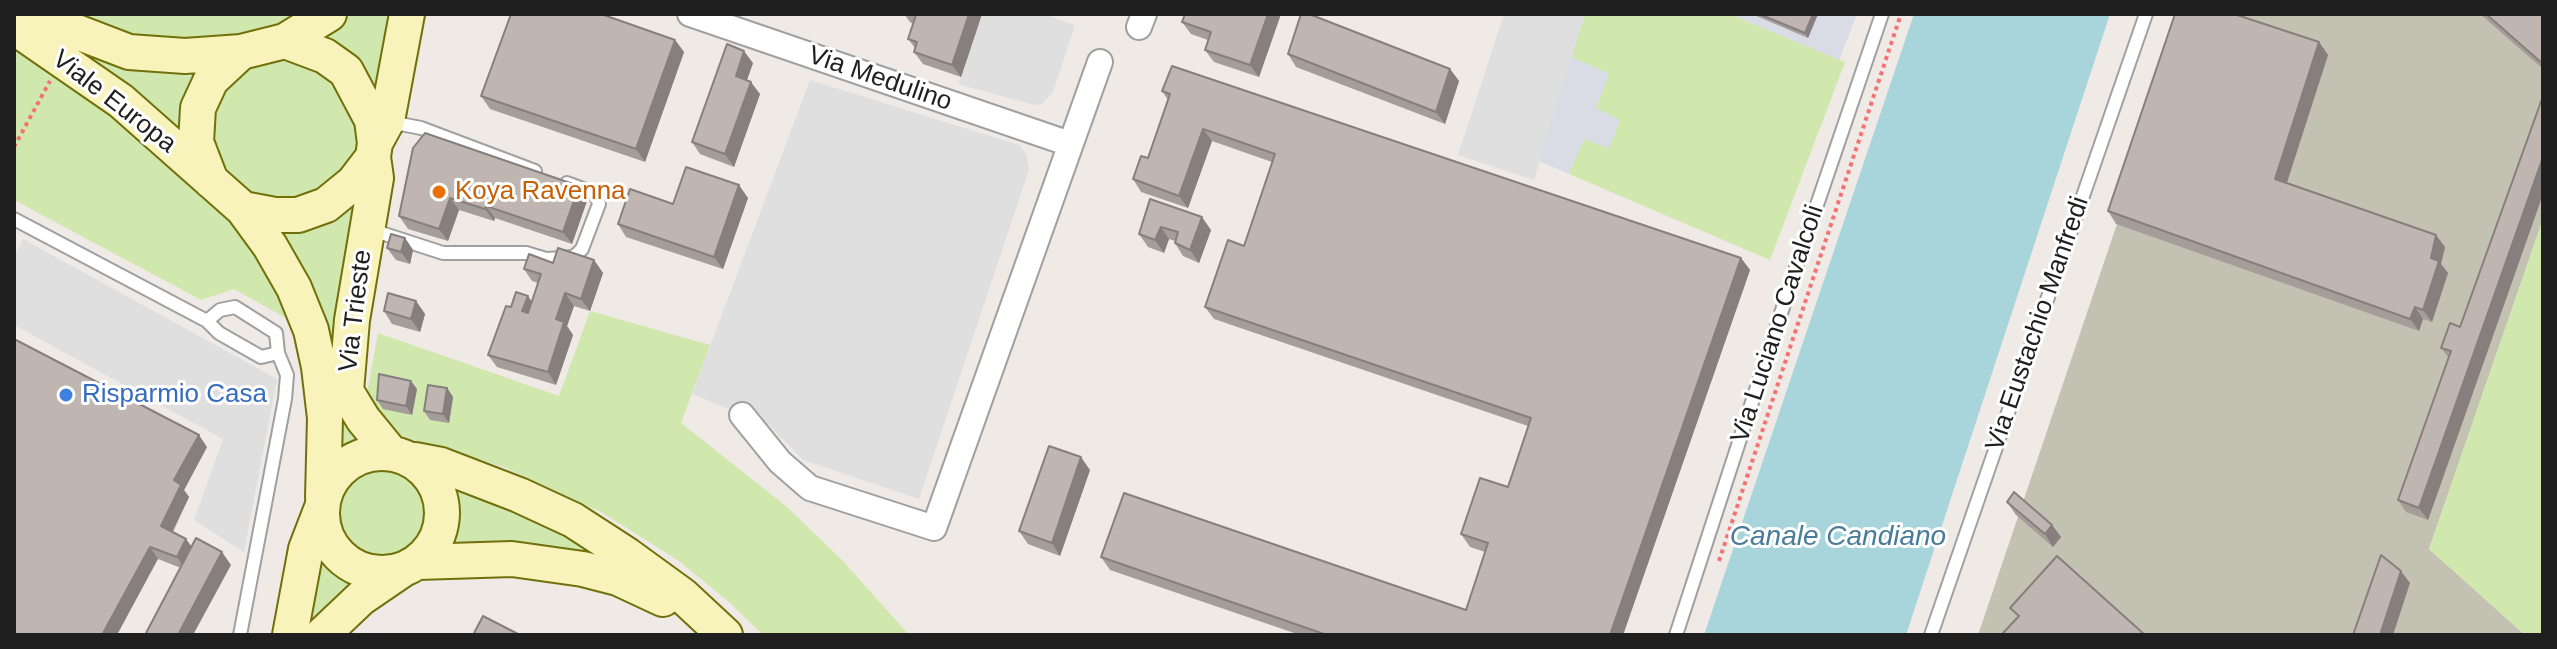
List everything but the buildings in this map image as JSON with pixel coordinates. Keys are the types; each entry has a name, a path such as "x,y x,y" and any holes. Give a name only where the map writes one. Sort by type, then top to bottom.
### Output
{"main road":[{"name":"Viale Europa","path":"30,14 129,52 185,56 241,52"},
{"path":"285,41 325,56 346,71 372,120 378,141 353,183 326,205 298,215 275,215 243,209 211,181 196,142 198,108 211,80 241,52 285,41 329,14"},
{"name":"Via Trieste","path":"402,456 369,428 346,391 352,320 376,178 378,141 407,14"},
{"name":"Viale Europa","path":"14,27 121,101 211,181"},
{"name":"Via Trieste","path":"243,209 270,246 294,288 311,330 325,418 322,504 306,549 290,635"},
{"path":"373,452 446,466 573,520 671,587 724,634 656,595 618,578 583,569 512,559 411,565 385,573 365,571 347,562 332,548 324,530 322,504 335,475 356,458 373,452"},
{"path":"322,635 361,598 431,548 440,531 443,513 440,494 431,477 402,456"}],"street":[{"name":"Via Medulino","path":"690,14 1070,144"},
{"path":"742,415 780,462 810,488 934,528 1100,62"}],"lane":[{"name":"Via Luciano Cavalcoli","path":"1676,635 1882,14"},
{"name":"Via Eustachio Manfredi","path":"1931,635 2146,14"},
{"path":"367,228 443,253 526,253 546,259 565,258 575,256 582,249 599,204 591,192 421,128 378,141"},
{"path":"14,219 207,321 219,333 261,357 278,353"},
{"path":"207,321 220,310 235,307 276,333 278,353 287,375 240,635"}],"path":[{"path":"1719,561 1901,14"}],"shaded area":[{"path":"982,14 1044,14 1075,25 1053,92 1042,104 1034,105 958,84"},
{"path":"1504,14 1585,14 1534,180 1458,155"},
{"path":"1730,14 1857,14 1839,60"},
{"path":"2188,14 2543,14 2543,219 2429,549 2525,635 1978,635"},
{"path":"1571,57 1609,74 1596,108 1620,120 1609,149 1584,139 1569,174 1539,161"},
{"path":"810,80 1019,145 1027,155 1029,170 919,499 803,460 770,426 692,394"},
{"path":"23,239 277,379 244,552 194,520 223,439 14,325 14,257"}],"green space":[{"path":"68,14 307,14 255,40 160,47"},
{"path":"347,14 394,14 380,103 313,37"},
{"path":"1585,14 1730,14 1845,62 1770,260 1569,174 1584,138 1620,120 1595,109 1609,74 1571,57"},
{"path":"42,27 207,67 188,142"},
{"path":"14,47 118,116 197,181 258,247 291,321 234,289 201,300 14,200"},
{"path":"293,58 336,79 358,122 358,146 349,170 311,203 239,194 210,153 214,103 227,83 246,67 268,59"},
{"path":"363,184 340,333 370,440 353,447 334,465 265,226"},
{"path":"2543,219 2543,635 2525,635 2429,549"},
{"path":"590,311 710,345 681,423 787,507 843,561 909,635 763,635 679,561 603,513 504,467 390,433 365,404 378,333 559,396"},
{"path":"372,466 390,466 407,473 420,486 427,512 420,538 407,551 390,558 372,558 355,551 342,538 335,521 335,503 342,486 355,473"},
{"path":"449,475 625,565 447,550 455,528 457,508"},
{"path":"319,554 344,576 360,583 303,635"}],"water":[{"name":"Canale Candiano","path":"1914,14 2110,14 1906,635 1704,635"}],"place":[{"name":"Koya Ravenna","path":"439,192"},
{"name":"Risparmio Casa","path":"66,395"}]}
